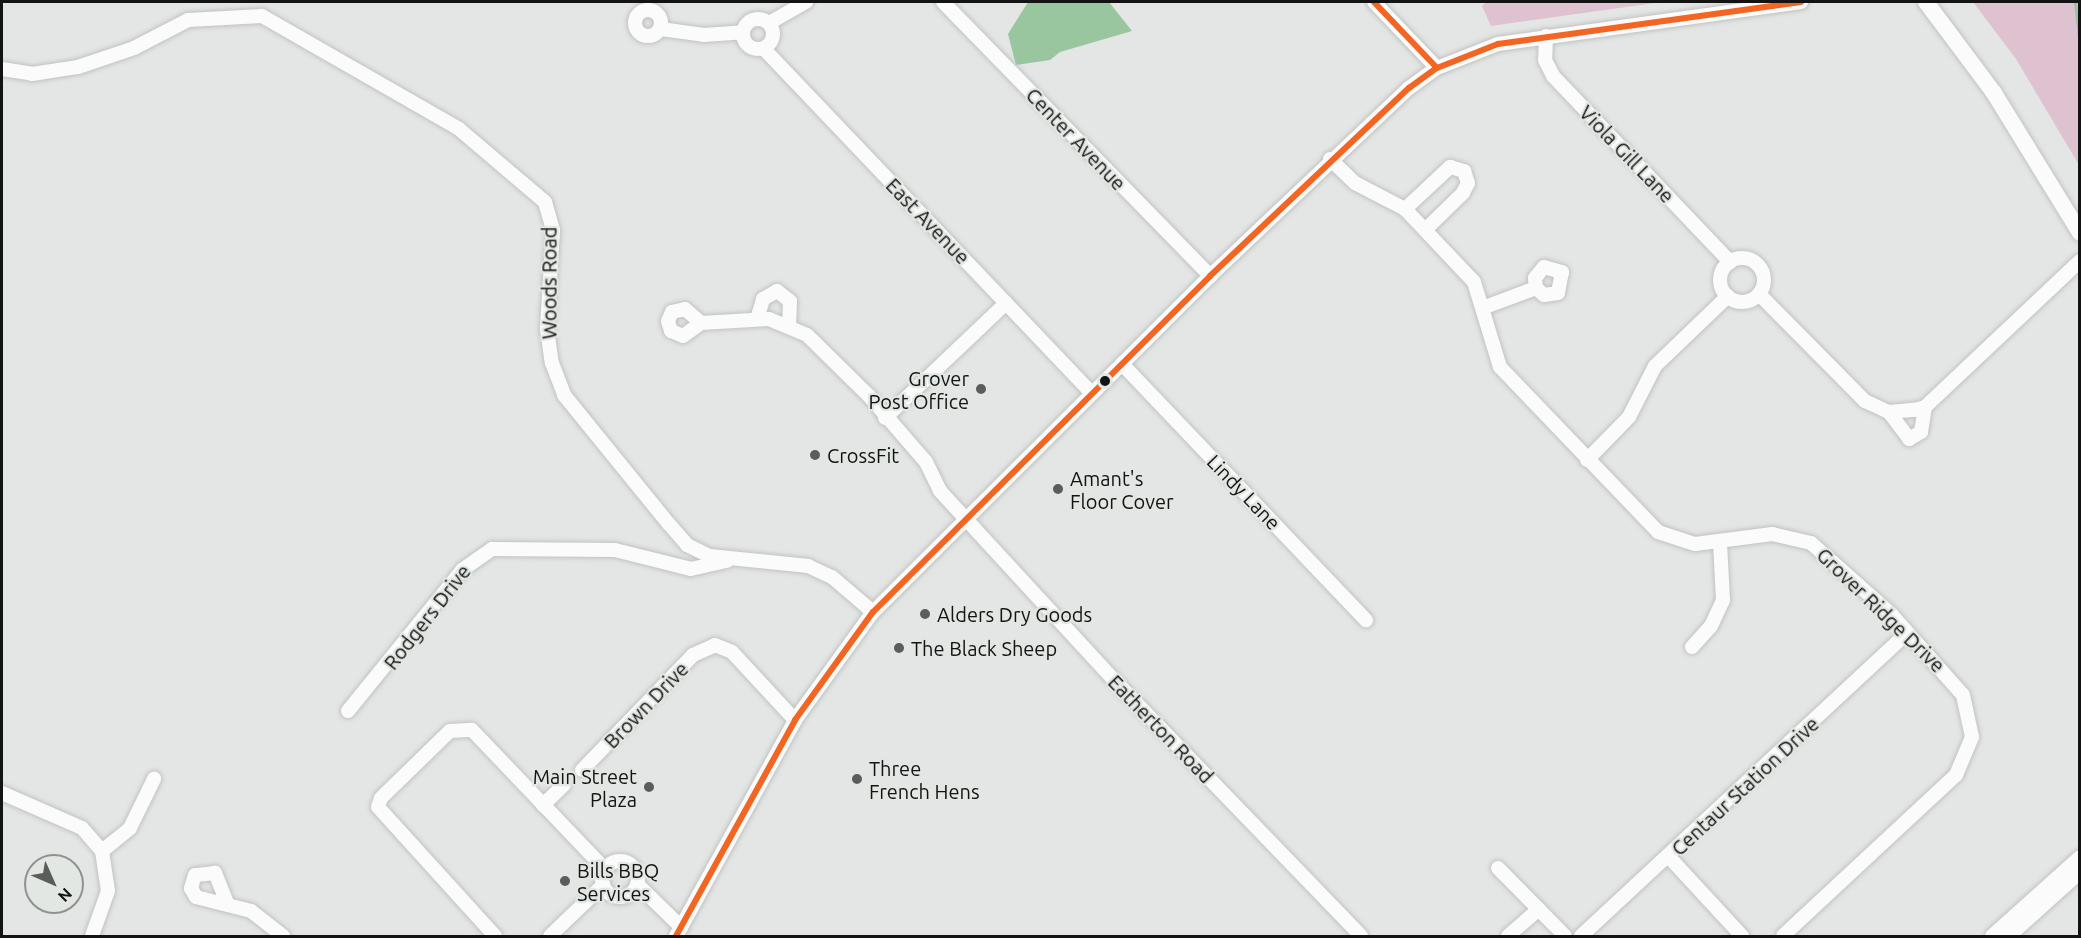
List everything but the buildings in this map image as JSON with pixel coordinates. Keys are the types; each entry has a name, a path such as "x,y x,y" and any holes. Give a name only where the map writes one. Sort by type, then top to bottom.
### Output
{"main road":[{"path":"1926,2 1995,93 2079,233"}],"street":[{"path":"661,29 704,35 743,32 756,19 769,23 806,2"},
{"name":"Center Avenue","path":"943,2 1210,276"},
{"path":"1374,2 1437,68"},
{"path":"605,869 619,861 630,864 637,884 679,932 795,720 873,612 965,518 1330,159 1437,68 1498,44 1801,2"},
{"name":"Woods Road","path":"2,69 32,74 78,66 134,48 188,20 262,16 459,129 545,202 553,230 547,329 552,363 564,395 687,545 729,560 808,566 832,577 873,612"},
{"path":"764,49 774,37 769,23"},
{"name":"East Avenue","path":"743,32 751,48 764,49 1092,393"},
{"name":"Viola Gill Lane","path":"1546,36 1545,60 1553,76 1730,262"},
{"name":"Grover Ridge Drive","path":"1330,159 1355,183 1405,209 1474,282 1485,307 1490,345 1500,367 1658,532 1695,544 1772,534 1811,543 1907,633 1963,695 1972,718 1970,750 1950,782 1784,936"},
{"path":"1405,209 1450,167 1464,171 1468,183 1463,193 1425,230"},
{"path":"1750,259 1760,268 1764,281 1759,294 1740,302 1728,296 1720,279 1730,262 1750,259"},
{"path":"1889,412 1925,407 2064,281 2079,261"},
{"path":"2064,281 2079,278"},
{"path":"1485,307 1536,288"},
{"path":"701,323 757,319 789,324 790,302 777,291 763,299 757,319"},
{"path":"1759,294 1865,401 1889,412 1909,439 1921,432 1925,407"},
{"path":"1587,460 1629,417 1655,366 1728,296"},
{"path":"885,418 1006,303"},
{"name":"Eatherton Road","path":"789,324 807,335 926,462 940,491 1352,933"},
{"name":"Lindy Lane","path":"1122,364 1366,620"},
{"path":"1692,647 1711,626 1723,600 1720,542"},
{"name":"Rodgers Drive","path":"348,711 462,570 492,549 615,550 691,569 729,560"},
{"name":"Centaur Station Drive","path":"1581,936 1669,857 1907,633"},
{"name":"Brown Drive","path":"582,770 693,655 715,645 732,652 795,720"},
{"path":"495,936 383,816 378,802 443,737 463,727 605,869"},
{"path":"102,851 130,828 154,779"},
{"path":"543,805 564,785"},
{"path":"2,793 82,828 102,851 108,891 92,936"},
{"path":"1669,857 1742,936"},
{"path":"1992,936 2079,857"},
{"path":"1498,868 1565,936"},
{"path":"550,936 603,885 605,869"},
{"path":"2015,935 2079,872"},
{"path":"603,885 621,897 637,884"},
{"path":"228,904 259,915 284,936"},
{"path":"1508,936 1539,909"}],"shaded area":[{"path":"1028,2 1109,2 1132,31 1060,52 1050,60 1016,65 1008,34"},
{"path":"1486,2 1662,2 1491,26 1482,6"},
{"path":"1973,2 2079,2 2079,165 2016,59"}],"waterway":[{"path":"2075,2 2080,45"}],"transit line":[{"path":"1374,2 1437,68"},
{"path":"676,936 795,720 873,612 1210,276 1409,88 1437,68 1498,44 1801,2"}],"place":[{"name":"Grover Post Office","path":"981,389"},
{"name":"CrossFit","path":"815,455"},
{"name":"Amant's Floor Cover","path":"1058,489"},
{"name":"Alders Dry Goods","path":"925,614"},
{"name":"The Black Sheep","path":"899,648"},
{"name":"Three French Hens","path":"857,779"},
{"name":"Main Street Plaza","path":"649,787"},
{"name":"Bills BBQ Services","path":"565,881"}]}
